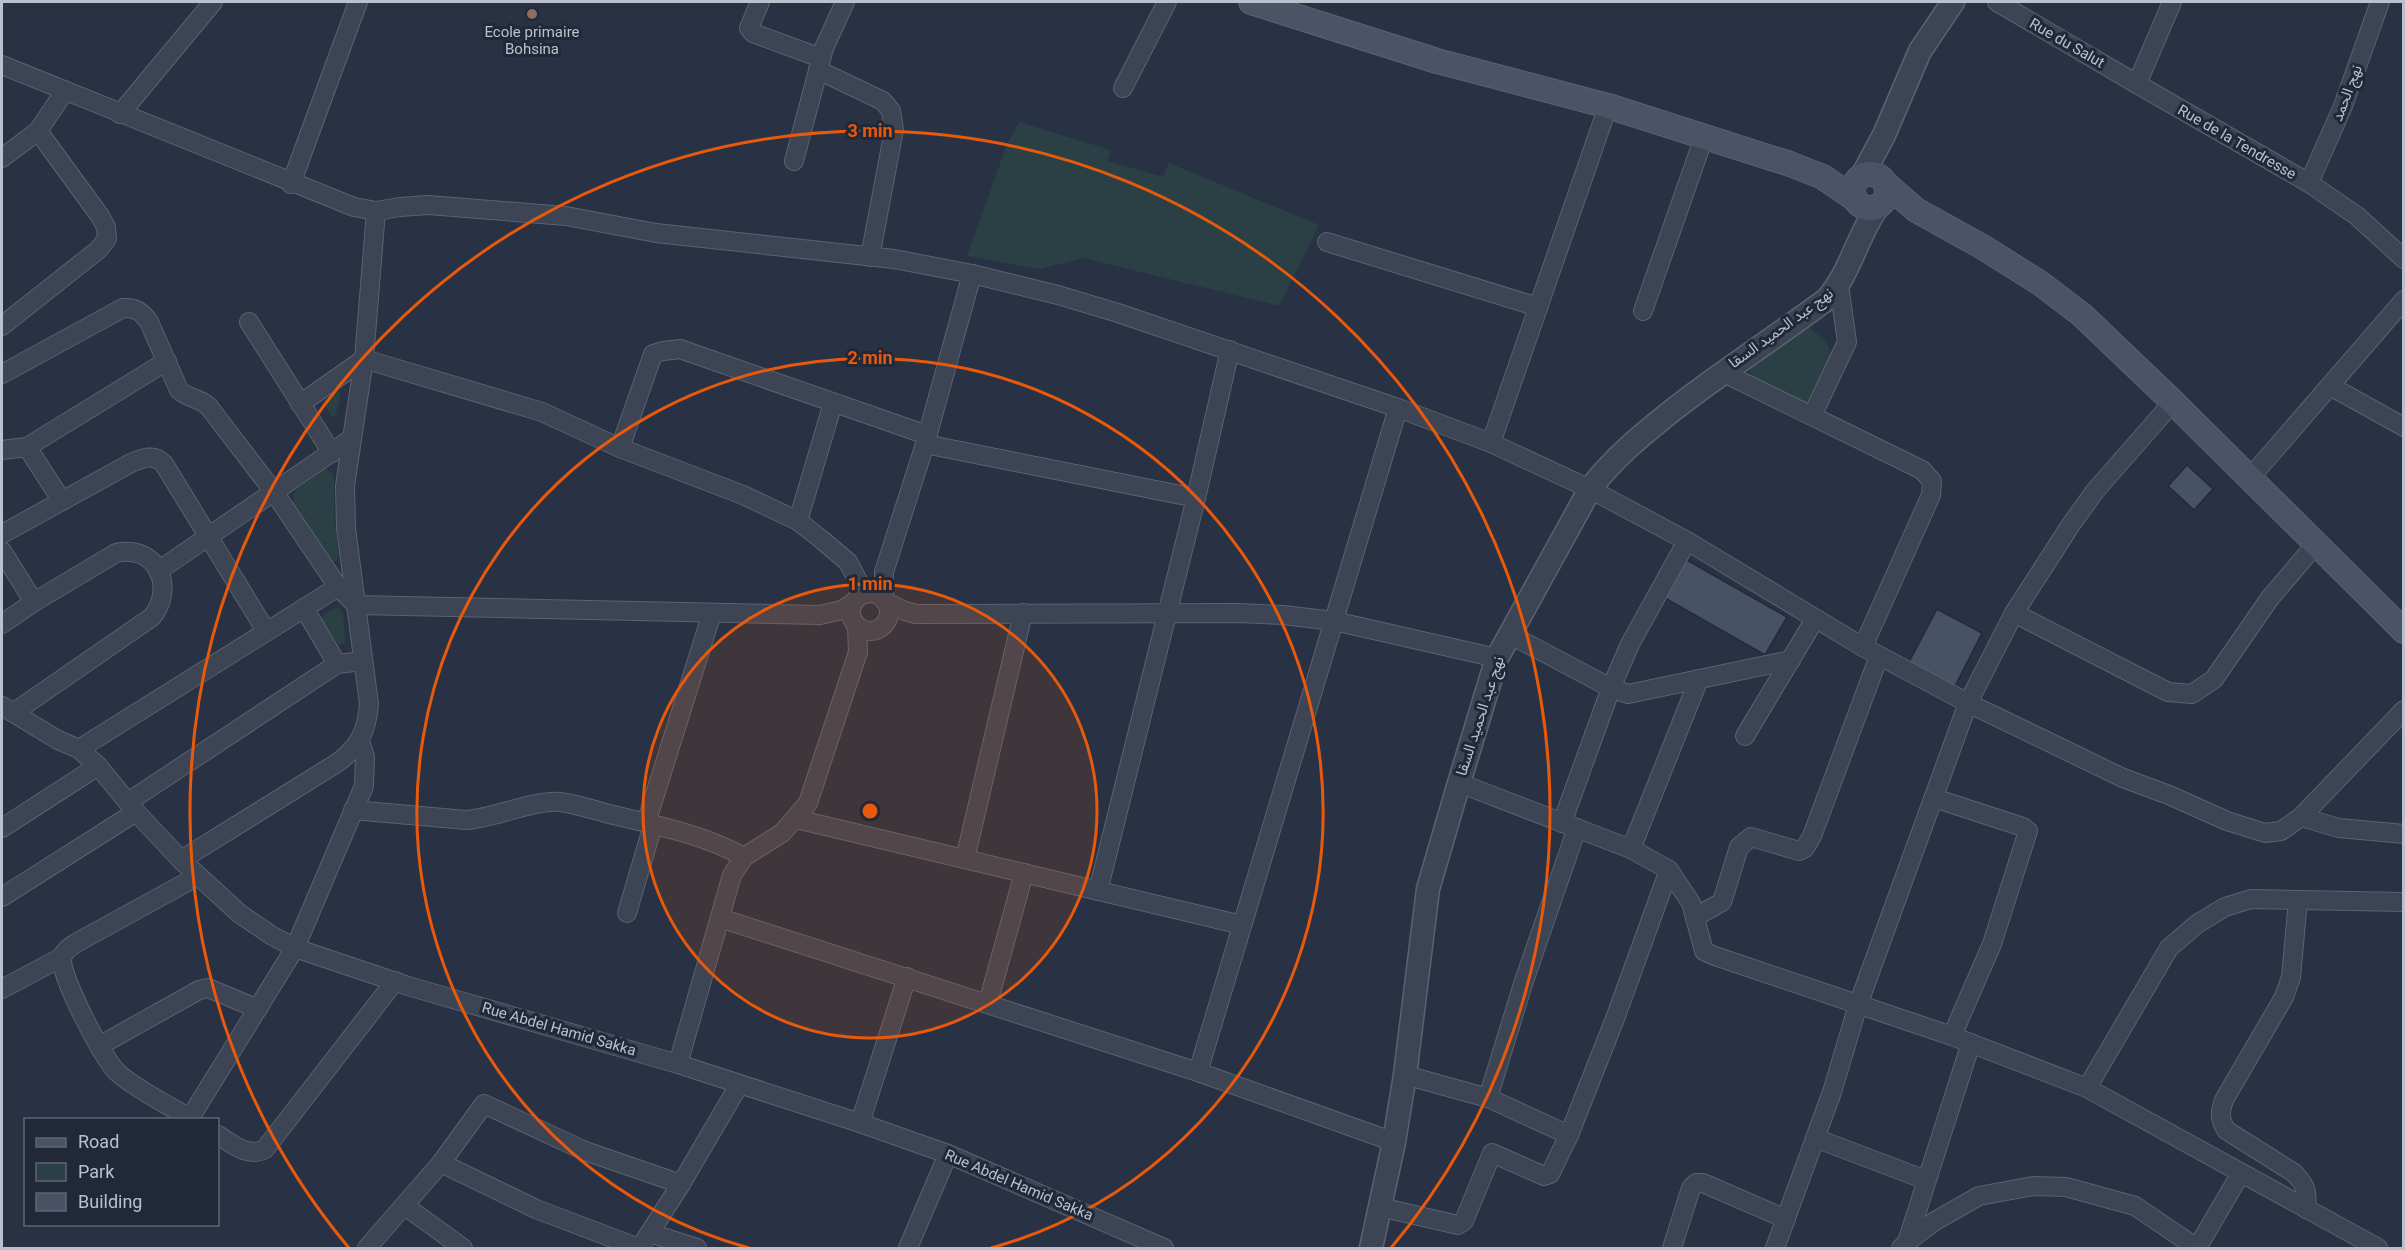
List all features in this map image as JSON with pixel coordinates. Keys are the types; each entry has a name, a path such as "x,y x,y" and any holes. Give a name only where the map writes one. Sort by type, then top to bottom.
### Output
{"main road":[{"path":"1251,2 1437,61 1608,106 1790,164 1823,177 1863,203 1930,218"},
{"path":"1790,164 1877,180 1902,201 2040,283 2082,315 2174,402 2403,631"},
{"path":"1863,203 1886,200 1888,195 1877,180"},
{"path":"1863,203 1854,185 1877,180"}],"street":[{"path":"120,114 213,2"},
{"path":"291,184 358,2"},
{"path":"760,2 749,28 753,33 819,64 883,101 891,111 894,130 870,257"},
{"path":"794,161 819,64 845,2"},
{"path":"1123,88 1167,2"},
{"path":"1877,180 1884,135 1920,51 1953,2"},
{"name":"Rue du Salut","path":"1997,2 2138,84"},
{"path":"2138,84 2172,2"},
{"name":"نهج الحمد","path":"2309,183 2343,106 2380,2"},
{"path":"2,65 291,184 354,207 376,211 428,205 566,216 656,233 870,257 972,274 1058,295 1230,350 1491,443 1590,489 1687,541 1871,652 1968,703 2123,778 2169,795 2227,821 2273,833 2281,831 2301,817 2403,710"},
{"name":"Rue de la Tendresse","path":"2138,84 2309,183 2357,216 2403,260"},
{"path":"2,158 38,131 65,91"},
{"path":"1491,443 1608,106"},
{"path":"2,326 98,250 107,239 106,227 100,216 38,131"},
{"path":"1643,311 1704,137"},
{"name":"نهج عبد الحميد السقا","path":"1371,1248 1394,1142 1405,1075 1428,889 1497,658 1590,489 1620,454 1722,372 1827,299 1839,285 1864,230 1863,203"},
{"path":"181,860 337,763 349,754 365,732 369,705 346,528 345,486 364,359 376,211"},
{"path":"1327,242 1538,307"},
{"path":"867,627 851,616 871,599 884,572 926,439 972,274"},
{"path":"1812,416 1847,342 1839,285"},
{"path":"2250,478 2403,300"},
{"path":"2,374 119,310 137,309 146,317 179,390 190,399 206,403 274,492 338,587 356,605 820,615 867,627 916,614 1282,615 1334,621 1497,658"},
{"path":"249,322 332,453"},
{"path":"620,448 653,354 680,349 833,403 926,439 1196,498"},
{"path":"1098,891 1196,498 1230,350"},
{"path":"300,404 364,359"},
{"path":"364,359 542,412 620,448 743,495 798,521 848,562 871,599 888,614 867,627 808,803 782,833 744,857 732,875 678,1064"},
{"path":"2,450 27,447 167,361"},
{"path":"1695,917 1722,902 1739,847 1745,840 1751,837 1799,851 1805,848 1812,836 1846,748 1871,652 1931,495 1932,481 1922,470 1722,372"},
{"path":"2330,386 2403,428"},
{"path":"1775,1248 1832,1092 1858,1005 1968,703 2014,613 2070,526 2095,491 2174,402"},
{"path":"798,521 833,403"},
{"path":"1198,1072 1398,408"},
{"path":"158,571 351,439"},
{"path":"27,447 62,501"},
{"path":"2,534 131,463 149,456 155,457 164,464 266,631"},
{"path":"1488,1098 1611,688 1630,644 1687,541"},
{"path":"2014,613 2168,692 2192,694 2214,679 2270,598 2316,544"},
{"path":"2,624 116,553 129,550 138,551 150,560 162,582 159,608 152,616 7,709"},
{"path":"2,551 34,602"},
{"path":"79,749 338,587"},
{"path":"820,615 842,610 871,599 916,614"},
{"path":"304,608 337,664"},
{"path":"627,913 649,824 712,613"},
{"path":"965,859 1023,613"},
{"path":"1745,736 1815,619"},
{"path":"1509,634 1611,688 1628,694 1791,660"},
{"path":"2,897 337,664 363,661"},
{"path":"1631,849 1699,679"},
{"name":"Rue Abdel Hamid Sakka","path":"7,709 58,740 79,749 98,766 132,807 198,876 240,914 271,935 296,948 395,981 678,1064 860,1123 948,1154 1142,1244 1164,1248"},
{"path":"193,1118 296,948 364,786 365,757 360,741"},
{"path":"2,828 98,766"},
{"path":"1459,783 1631,849 1669,870 1691,903 1704,951 1952,1036 2087,1088 2378,1248"},
{"path":"1934,798 2024,827 2028,831 1992,944 1952,1036"},
{"path":"353,810 466,820 481,819 546,803 561,802 719,843 744,857"},
{"path":"2301,817 2339,828 2403,834"},
{"path":"796,819 1242,925"},
{"path":"1380,1207 1458,1225 1461,1224 1492,1153 1544,1176 1550,1174 1569,1134 1616,1016 1669,870"},
{"path":"988,1003 1024,873"},
{"path":"2,989 62,957 76,943 198,876"},
{"path":"2087,1088 2169,948 2197,924 2225,907 2251,899 2403,902"},
{"path":"2298,900 2291,977 2284,997 2224,1100 2220,1120 2226,1130 2294,1173 2303,1182 2308,1191 2306,1209"},
{"path":"720,918 1198,1072 1394,1142"},
{"path":"62,957 63,969 105,1058 123,1077 190,1118"},
{"path":"860,1123 907,977"},
{"path":"219,1136 246,1152 258,1153 265,1149 395,981"},
{"path":"99,1046 199,990 208,988 258,1009"},
{"path":"1904,1245 1971,1043"},
{"path":"1405,1075 1488,1098 1569,1134"},
{"path":"643,1243 681,1184 739,1085"},
{"path":"367,1248 441,1163 484,1104 585,1151 681,1184"},
{"path":"1815,1138 1926,1180"},
{"path":"908,1248 948,1154"},
{"path":"441,1163 536,1209 643,1243 697,1248"},
{"path":"1904,1245 1935,1221 1978,1196 2033,1186 2067,1187 2135,1206 2197,1248 2241,1173"},
{"path":"1672,1248 1690,1188 1696,1183 1703,1183 1786,1219"},
{"path":"405,1206 463,1248"}],"green space":[{"path":"1019,122 1111,150 1108,161 1163,177 1169,163 1319,225 1279,306 1084,258 1039,269 967,256 1007,144"},
{"path":"1809,327 1827,343 1832,356 1811,400 1804,403 1752,377 1750,370 1788,339"},
{"path":"339,391 341,395 335,417 331,416 324,404 325,400"},
{"path":"325,469 332,473 334,479 334,519 339,556 335,562 329,561 294,504 293,496 298,488"},
{"path":"338,607 343,613 345,639 344,643 338,645 321,619 324,614"}],"building":[{"path":"2187,465 2213,489 2194,510 2168,486"},
{"path":"1685,559 1787,617 1765,655 1663,597"},
{"path":"1937,609 1982,633 1954,688 1908,664"}],"place":[{"name":"Ecole primaire Bohsina","path":"532,14"}]}
